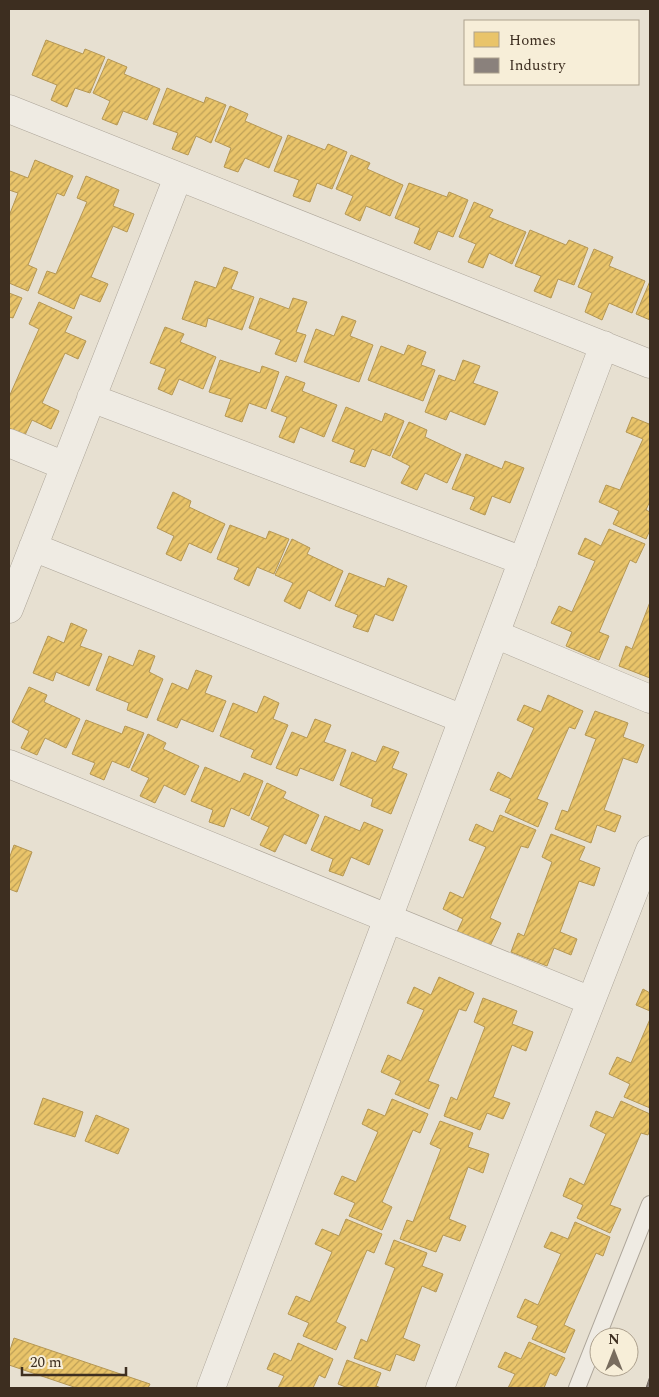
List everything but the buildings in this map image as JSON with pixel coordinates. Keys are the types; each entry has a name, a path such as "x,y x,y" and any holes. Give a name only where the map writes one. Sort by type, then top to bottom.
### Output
{"street":[{"path":"9,110 650,364"},
{"path":"9,609 178,177"},
{"path":"211,1388 604,345"},
{"path":"91,398 522,561"},
{"path":"9,443 65,466"},
{"path":"33,547 463,719"},
{"path":"495,634 650,699"},
{"path":"9,764 591,1001"},
{"path":"440,1388 650,850"}],"lane":[{"path":"577,1388 650,1204"}]}
